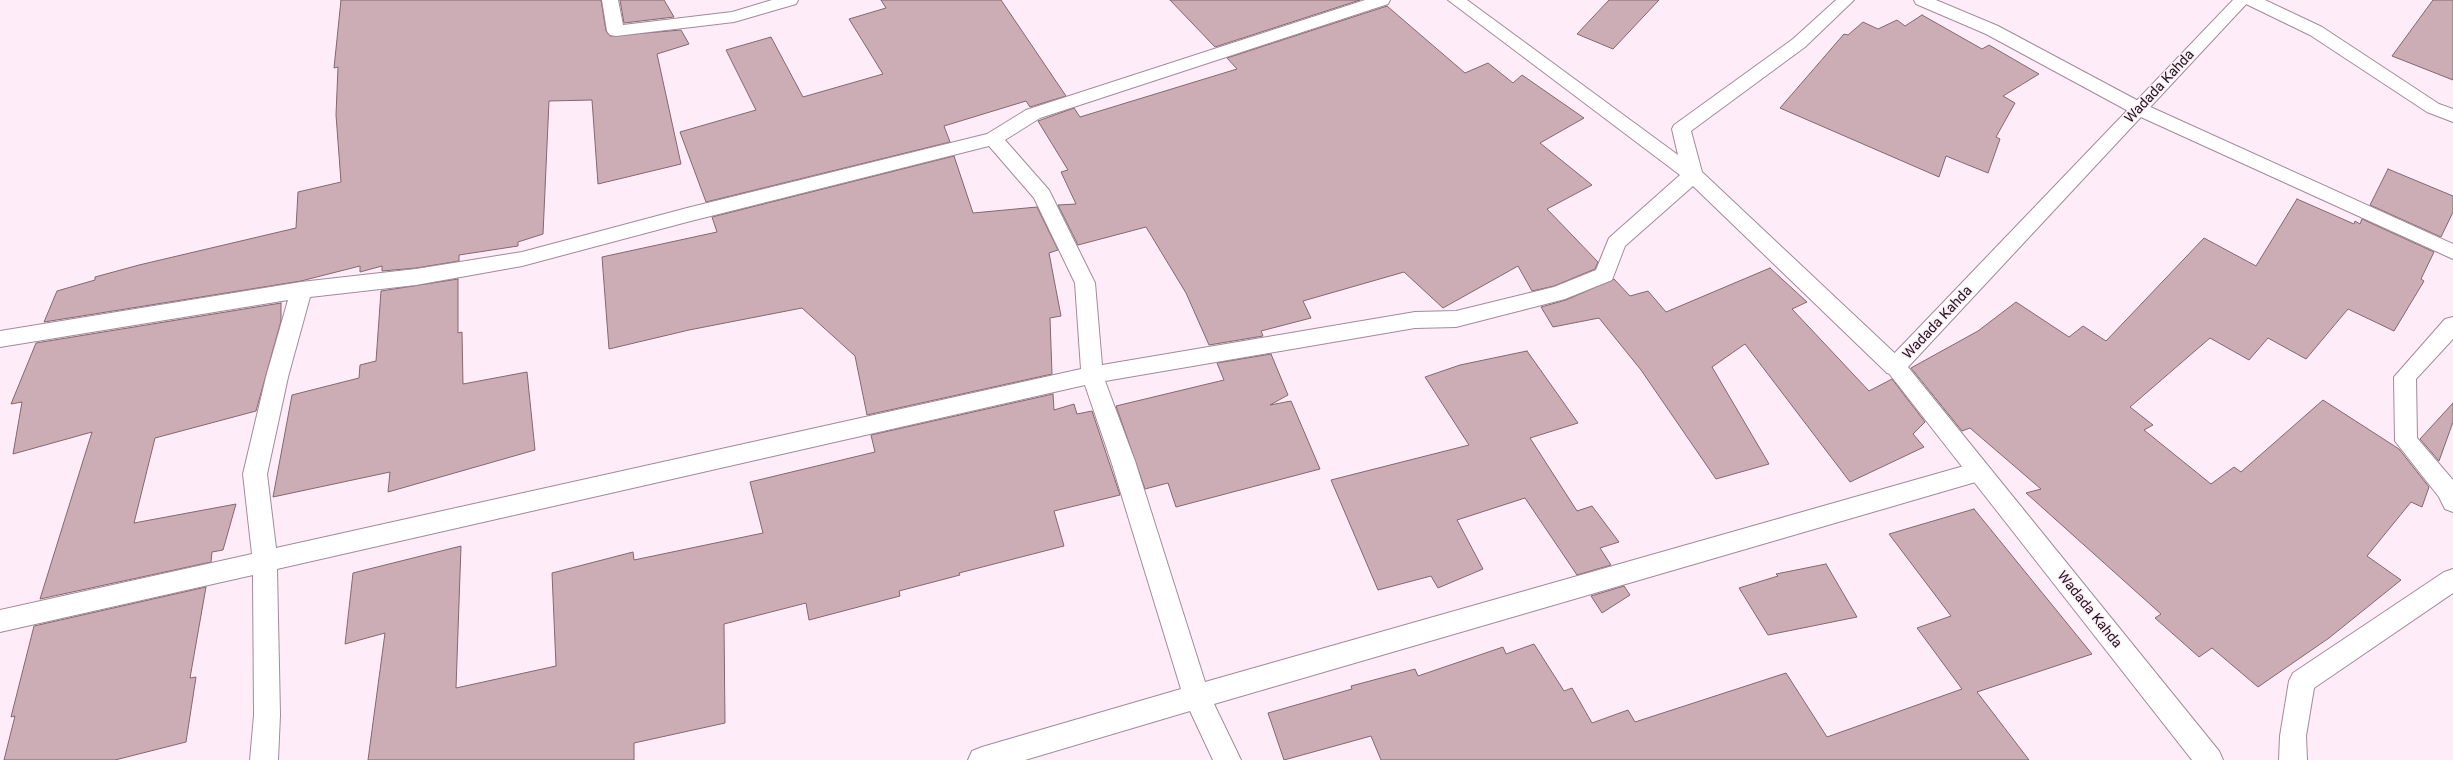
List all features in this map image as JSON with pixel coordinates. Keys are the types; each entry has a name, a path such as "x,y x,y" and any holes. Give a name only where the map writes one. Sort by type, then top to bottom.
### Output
{"street":[{"path":"610,0 616,31 734,17 790,0"},
{"path":"0,339 300,290 416,278 522,260 687,215 993,139 1033,114 1382,0"},
{"path":"1456,0 1693,175 1896,367"},
{"path":"1693,175 1681,129 1799,44 1846,0"},
{"path":"1922,0 1992,30 2139,109 2453,252"},
{"name":"Wadada Kahda","path":"2209,760 1978,472 1896,367 2242,0"},
{"path":"2252,0 2316,31 2433,108 2453,116"},
{"path":"993,139 1042,195 1085,283 1092,375 1122,461 1197,697 1227,760"},
{"path":"0,621 265,560 1092,375 1415,320 1456,319 1558,294 1605,275 1616,243 1693,175"},
{"path":"264,760 267,715 265,560 255,474 277,377 300,290"},
{"path":"2453,325 2405,377 2406,441 2449,492 2453,502"},
{"path":"982,760 1978,472"},
{"path":"2293,760 2293,736 2302,681 2453,580"}],"building":[{"path":"341,0 601,0 606,31 610,36 681,30 689,44 657,54 681,164 598,184 592,100 549,101 543,234 518,242 518,246 459,255 459,261 416,268 382,271 382,266 360,272 360,266 301,281 44,322 57,291 95,280 95,277 139,265 296,228 298,192 341,182 336,115 338,67 334,68"},
{"path":"620,0 664,0 674,17 624,23"},
{"path":"881,0 1001,0 1066,96 1030,107 1026,101 944,126 950,142 706,202 680,132 756,110 726,50 771,37 803,97 883,74 849,19 886,8"},
{"path":"1170,0 1360,0 1215,47"},
{"path":"1609,0 1659,0 1613,49 1577,34"},
{"path":"2433,0 2453,0 2453,80 2392,56"},
{"path":"1387,6 1465,73 1488,63 1513,83 1522,75 1584,118 1540,143 1592,185 1547,209 1598,262 1595,269 1554,286 1532,291 1518,266 1443,308 1404,272 1303,301 1311,318 1261,331 1263,336 1209,345 1186,293 1146,227 1078,245 1058,205 1076,204 1061,172 1068,170 1038,121 1074,108 1080,117 1237,69 1227,58"},
{"path":"1922,15 1982,49 1989,45 2039,74 2003,96 2015,103 1996,137 2000,139 1988,173 1946,156 1939,177 1780,108 1844,34 1848,35 1863,22 1878,29 1897,20 1905,26"},
{"path":"954,156 973,213 1037,207 1058,250 1049,253 1061,316 1050,318 1052,374 867,415 855,356 802,308 689,330 609,349 602,257 717,232 712,217"},
{"path":"2388,169 2453,196 2453,212 2441,237 2370,205"},
{"path":"2297,199 2354,224 2355,221 2360,224 2362,219 2434,252 2421,279 2424,281 2394,331 2348,309 2306,359 2268,338 2249,360 2210,338 2130,407 2153,425 2144,430 2211,484 2234,467 2241,472 2323,400 2399,449 2429,487 2422,507 2411,502 2367,556 2401,580 2329,638 2258,687 2212,648 2199,657 2155,618 2161,614 2026,493 2041,489 1970,428 1962,431 1911,368 1978,331 2016,302 2069,337 2083,326 2106,341 2204,238 2256,266"},
{"path":"1770,268 1807,302 1792,309 1869,391 1892,379 1925,422 1913,434 1924,447 1850,482 1745,344 1712,367 1769,464 1716,479 1641,370 1599,318 1553,327 1541,307 1566,300 1614,279 1630,296 1648,291 1666,312"},
{"path":"458,279 458,333 462,332 463,384 527,372 535,450 388,492 390,472 273,497 292,395 359,378 360,365 376,361 381,291"},
{"path":"281,303 281,321 256,411 155,438 134,523 236,504 223,550 212,552 211,562 40,599 92,432 13,454 22,402 11,404 36,343"},
{"path":"1527,351 1578,423 1530,438 1577,511 1592,506 1619,542 1600,548 1611,565 1577,575 1525,498 1457,520 1483,569 1438,588 1431,576 1378,590 1331,480 1469,445 1425,377 1460,365"},
{"path":"1271,354 1288,395 1270,405 1291,401 1320,469 1176,507 1168,483 1145,489 1116,406 1224,380 1217,363"},
{"path":"1053,394 1054,410 1074,404 1077,414 1092,411 1120,495 1054,511 1064,546 959,573 960,575 899,591 900,596 809,620 806,603 724,624 725,723 634,743 634,760 368,760 385,633 345,644 353,573 461,546 456,688 556,666 552,573 633,552 634,560 763,533 750,482 875,452 871,435"},
{"path":"2453,403 2453,422 2439,461 2420,439"},
{"path":"1974,509 2092,654 1977,692 2029,760 1381,760 1371,736 1284,760 1268,713 1352,689 1351,686 1415,669 1418,676 1503,647 1506,654 1534,644 1564,691 1572,688 1592,723 1628,710 1635,722 1786,673 1827,737 1962,689 1917,628 1951,616 1889,534"},
{"path":"1826,564 1857,617 1768,635 1739,588 1778,576 1776,574"},
{"path":"1624,586 1630,595 1602,613 1591,596"},
{"path":"206,587 190,678 196,677 186,742 115,760 4,760 15,716 11,717 34,626"}]}
